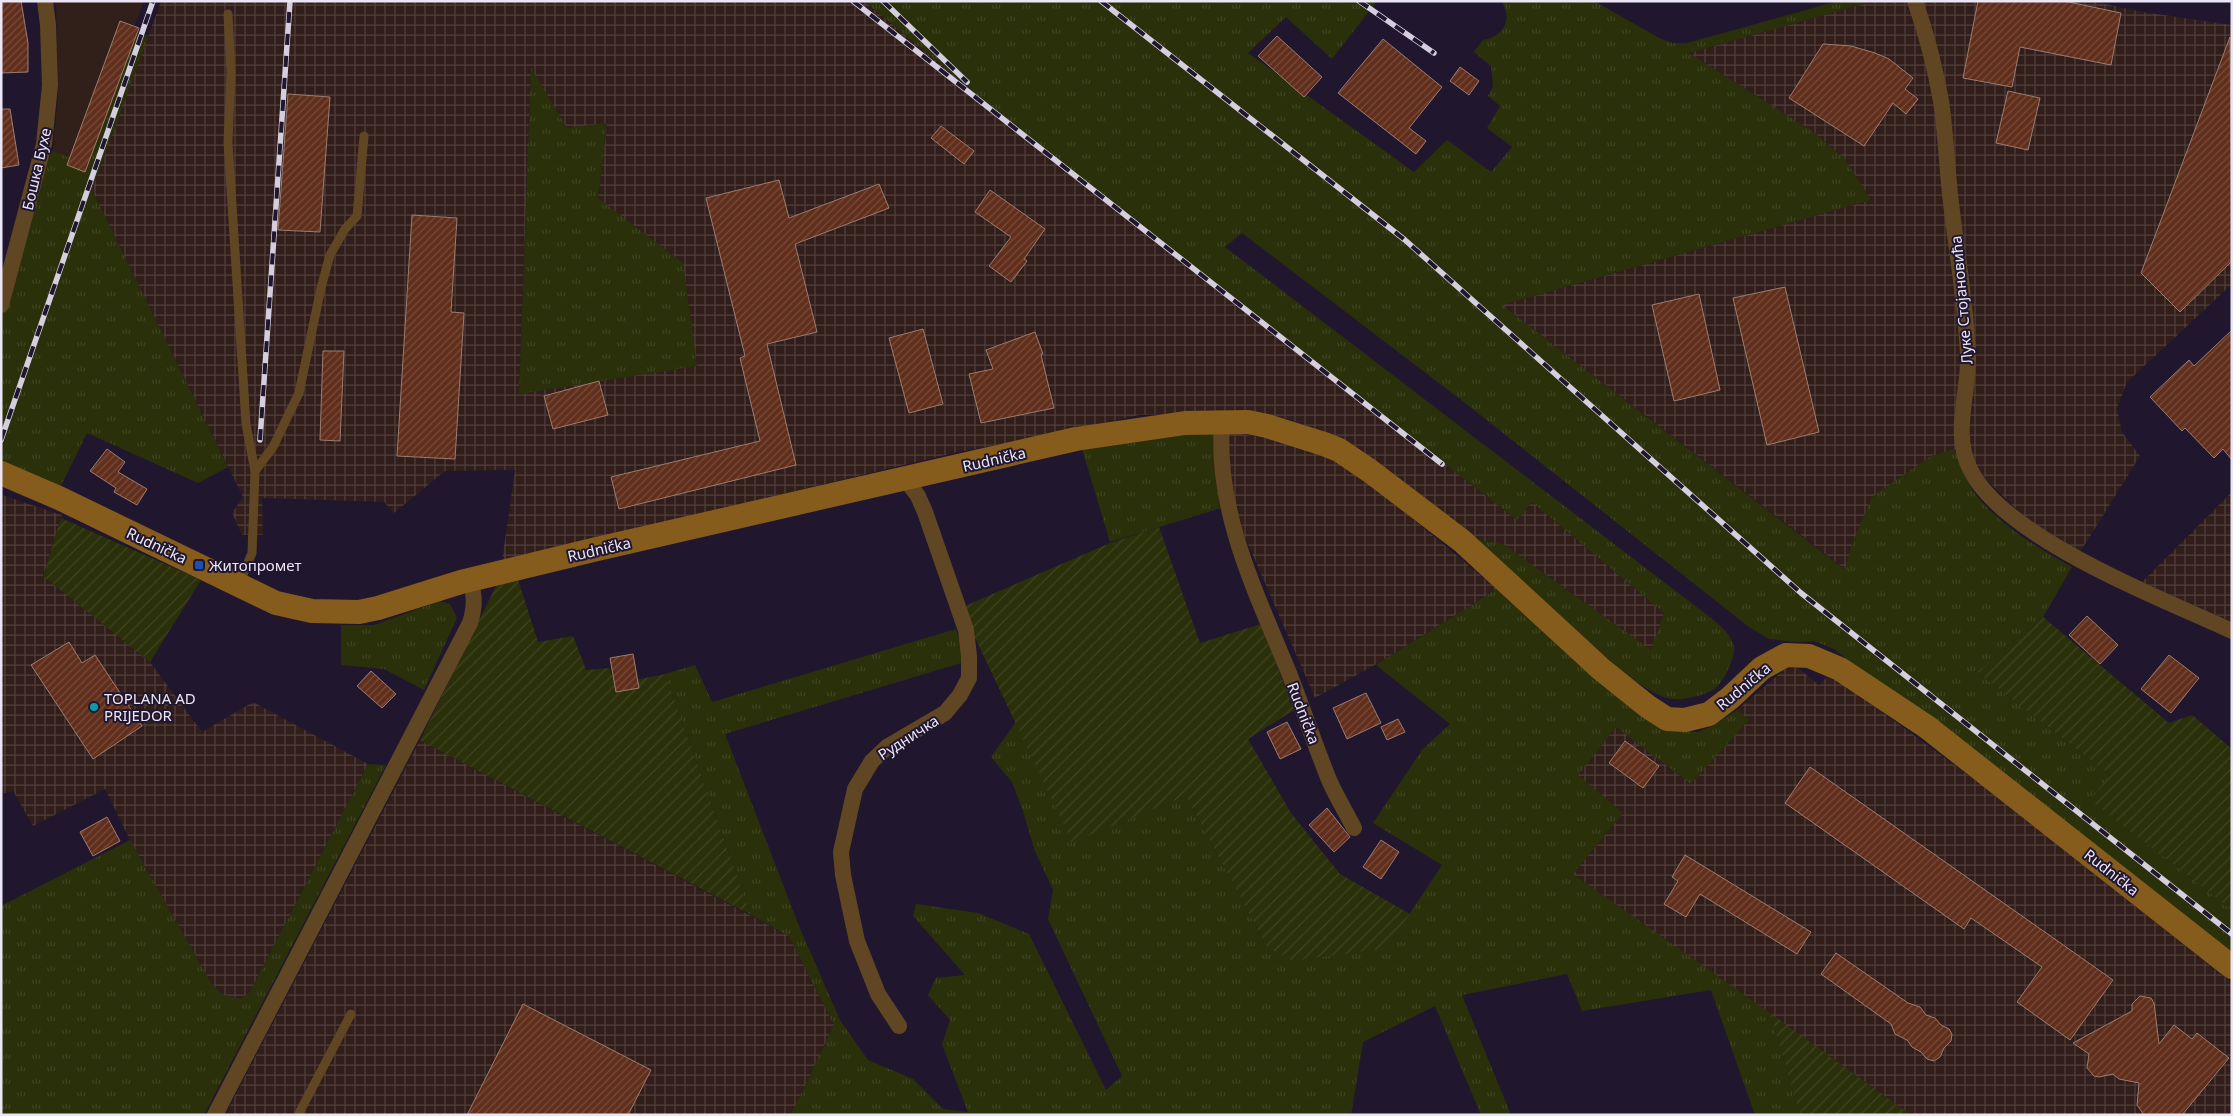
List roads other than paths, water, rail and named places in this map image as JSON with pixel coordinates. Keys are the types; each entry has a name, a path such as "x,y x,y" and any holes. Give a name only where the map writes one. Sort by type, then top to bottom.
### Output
{"street":[{"name":"Бошка Бухе","path":"1,304 44,144 50,85 48,25 45,1"},
{"name":"Луке Стојановића","path":"1915,1 1931,56 1940,100 1968,358 1967,391 1962,419 1962,445 1970,470 1985,491 2007,512 2050,543 2099,570 2232,631"},
{"name":"Rudnička","path":"1222,422 1220,448 1223,483 1242,557 1330,782 1354,828"},
{"name":"Rudnička","path":"1,473 52,495 276,603 292,608 346,613 378,608 470,580 704,524 906,480 1076,440 1185,423 1248,422 1297,434 1338,450 1362,466 1462,541 1601,669 1652,711 1667,719 1685,720 1708,714 1730,698 1762,668 1786,654 1809,656 1840,669 1927,727 2232,968"},
{"name":"Рудничка","path":"899,1026 878,994 857,941 843,875 842,852 854,789 872,761 887,747 945,713 960,695 969,678 970,656 966,630 925,512 918,496 906,480"},
{"path":"215,1115 470,623 475,608 475,595 470,580"}],"lane":[{"path":"228,14 231,73 228,142 246,424 255,471 252,553 239,584"},
{"path":"255,471 273,447 299,393 321,288 330,255 345,229 357,216 364,136"},
{"path":"298,1115 351,1014"}],"railway":[{"path":"1,440 153,1"},
{"path":"260,440 290,1"},
{"path":"853,1 1442,464"},
{"path":"883,1 967,82"},
{"path":"1101,1 1405,240 1801,593 2232,934"},
{"path":"1359,1 1434,53"}],"place":[{"name":"Житопромет","path":"199,565"},
{"name":"TOPLANA AD PRIJEDOR","path":"94,707"}]}
